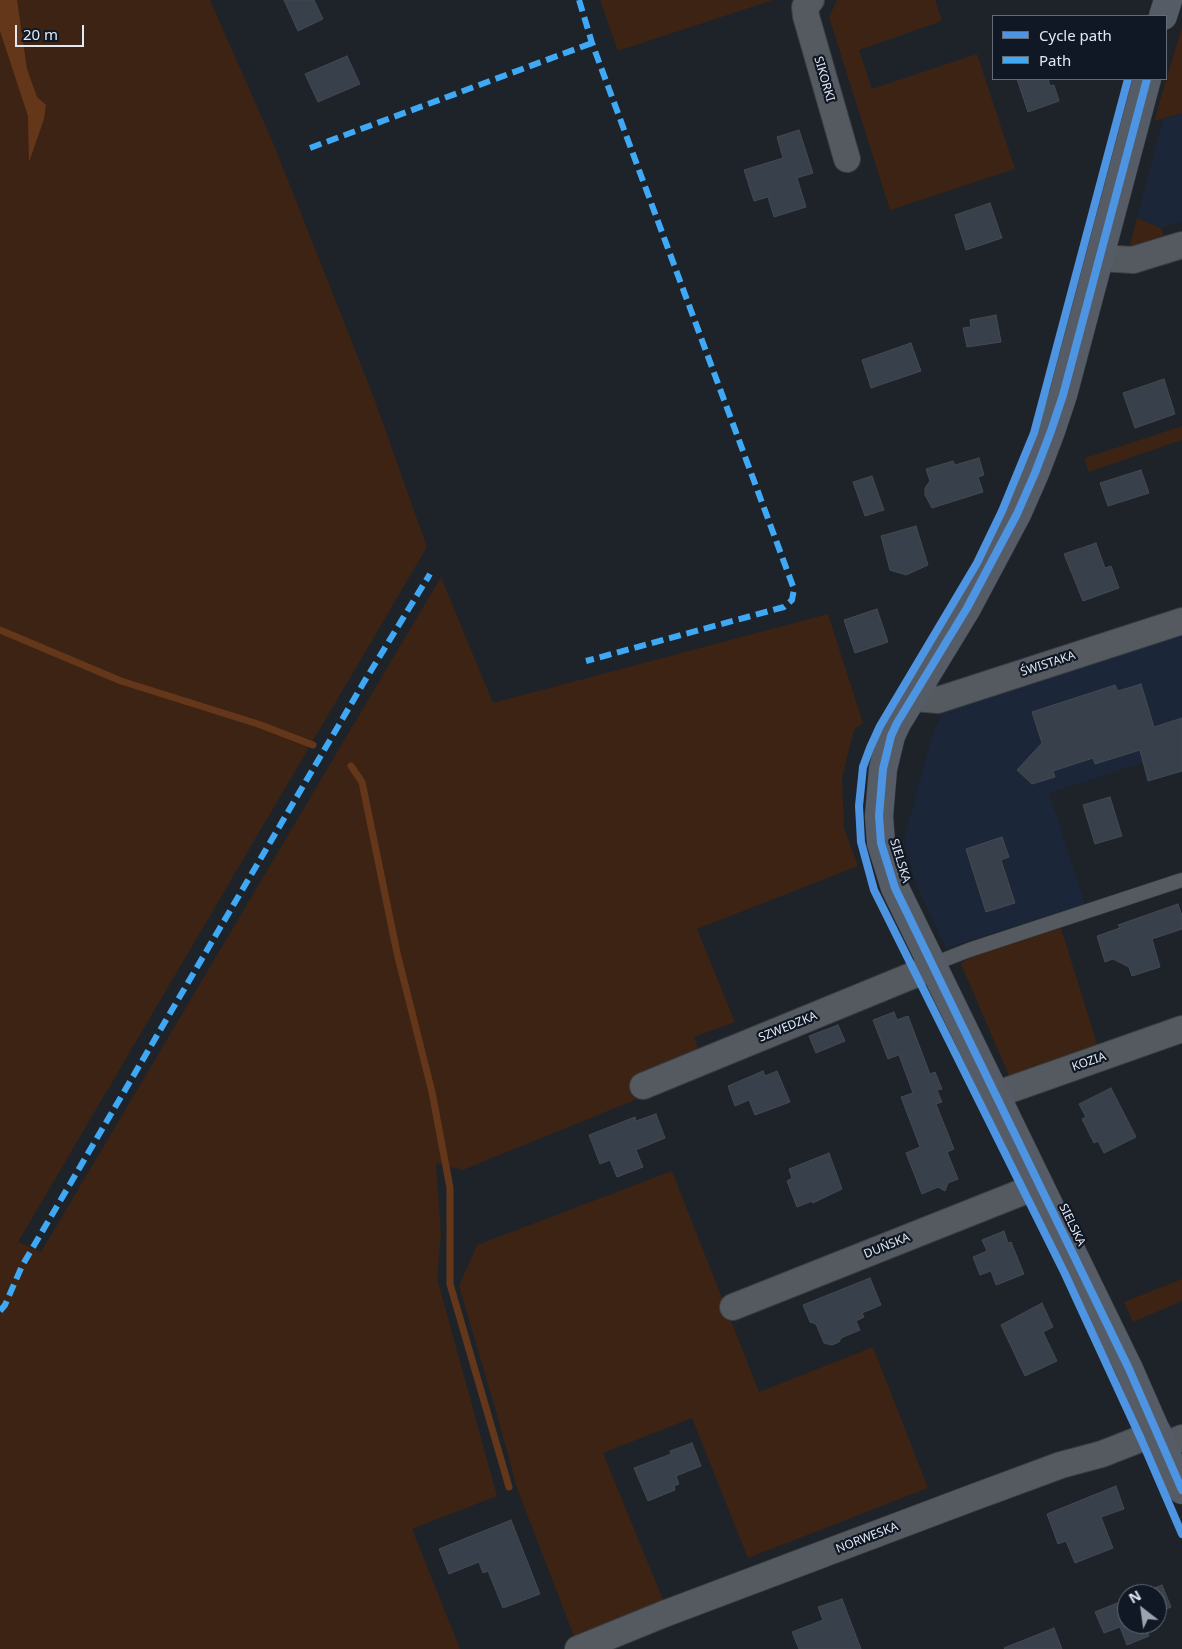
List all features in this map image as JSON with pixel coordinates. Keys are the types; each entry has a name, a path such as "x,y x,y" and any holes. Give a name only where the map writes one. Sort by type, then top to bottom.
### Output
{"street":[{"name":"SIKORKI","path":"811,0 805,8 806,16 847,160"},
{"path":"1164,15 1168,0"},
{"name":"SIELSKA","path":"1147,80 1063,395 1035,473 1017,514 971,600 891,736 883,769 879,816 881,843 895,888 1129,1369 1168,1439 1182,1490"},
{"path":"1100,258 1133,260 1182,245"},
{"name":"ŚWISTAKA","path":"913,698 938,700 1182,621"},
{"name":"SZWEDZKA","path":"643,1086 933,967"},
{"name":"KOZIA","path":"996,1096 1008,1090 1182,1029"},
{"name":"DUŃSKA","path":"734,1307 1040,1185"},
{"name":"NORWESKA","path":"578,1649 664,1614 1061,1465 1168,1439"}],"lane":[{"path":"933,967 969,950 1182,880"}],"shaded area":[{"path":"0,0 210,0 274,145 374,398 427,547 18,1242 41,1252 441,577 493,703 828,614 863,723 854,729 842,777 844,828 858,866 697,929 735,1022 694,1037 700,1053 632,1080 637,1099 463,1170 436,1163 441,1236 437,1278 497,1496 412,1529 460,1649 0,1649"},
{"path":"0,0 17,0 27,69 37,97 46,105 44,119 29,162 28,116 0,31"},
{"path":"600,0 773,0 618,51"},
{"path":"837,0 935,0 942,21 859,50 872,89 977,54 1015,169 890,210 829,17"},
{"path":"1182,27 1182,113 1154,121"},
{"path":"1182,113 1182,221 1161,228 1137,218 1163,119"},
{"path":"1137,218 1161,228 1165,242 1129,249"},
{"path":"1182,426 1182,440 1088,472 1085,458"},
{"path":"1182,633 1182,750 1049,793 1085,904 946,948 917,886 904,840 933,733 943,712"},
{"path":"1061,928 1098,1047 1010,1078 961,964 969,957"},
{"path":"672,1171 759,1392 873,1347 928,1488 748,1558 692,1418 603,1453 666,1607 575,1639 517,1488 459,1286 477,1245"},
{"path":"1182,1279 1182,1301 1133,1322 1124,1302"}],"building":[{"path":"284,0 314,0 323,19 298,31"},
{"path":"347,56 360,84 318,102 305,74"},
{"path":"1017,80 1048,80 1050,86 1054,85 1059,101 1028,112"},
{"path":"799,130 813,173 797,178 806,207 774,217 768,197 754,201 744,170 783,158 777,137"},
{"path":"990,203 1002,238 966,250 955,215"},
{"path":"996,315 1001,342 967,347 963,328 971,327 970,320"},
{"path":"911,343 921,371 871,388 862,360"},
{"path":"1164,379 1175,414 1135,428 1123,393"},
{"path":"979,458 984,475 978,477 983,492 932,508 925,495 925,488 930,481 926,469 953,461 955,465"},
{"path":"1141,470 1149,493 1108,506 1100,483"},
{"path":"872,476 884,510 865,516 853,482"},
{"path":"916,526 928,565 906,575 890,570 881,536"},
{"path":"1096,543 1105,568 1111,566 1119,588 1083,601 1064,554"},
{"path":"877,609 888,642 855,653 844,620"},
{"path":"1141,684 1154,727 1182,718 1182,771 1148,781 1140,750 1095,764 1093,758 1053,771 1055,777 1032,784 1017,770 1042,743 1032,712 1115,685 1118,691"},
{"path":"1110,797 1122,836 1095,844 1083,805"},
{"path":"1002,837 1009,857 1001,860 1015,903 986,912 966,849"},
{"path":"1178,904 1182,916 1182,929 1152,939 1160,967 1132,976 1129,967 1113,959 1105,962 1097,936 1120,928 1118,925"},
{"path":"894,1012 897,1020 908,1016 930,1074 935,1072 942,1089 937,1090 942,1102 936,1104 954,1149 947,1152 958,1179 948,1183 945,1191 938,1187 922,1194 906,1153 920,1147 901,1097 913,1093 899,1055 888,1059 873,1020"},
{"path":"838,1025 845,1041 816,1053 809,1036"},
{"path":"763,1071 765,1076 777,1071 790,1102 755,1115 749,1100 735,1106 728,1086"},
{"path":"1111,1088 1136,1137 1104,1153 1098,1141 1094,1143 1082,1119 1086,1117 1079,1104"},
{"path":"656,1114 665,1138 636,1150 643,1167 617,1177 610,1160 600,1164 589,1135 635,1117 636,1121"},
{"path":"829,1153 842,1189 813,1203 812,1201 797,1207 787,1181 792,1178 789,1169"},
{"path":"1004,1231 1008,1243 1011,1242 1024,1274 996,1285 991,1271 980,1275 973,1257 987,1251 982,1240"},
{"path":"870,1278 881,1305 862,1313 864,1317 856,1321 860,1330 841,1338 839,1342 832,1345 824,1343 816,1324 810,1322 803,1305"},
{"path":"1042,1303 1053,1327 1043,1332 1057,1361 1025,1376 1001,1325"},
{"path":"692,1443 701,1466 676,1476 679,1484 674,1486 675,1490 648,1501 634,1468 671,1454 670,1451"},
{"path":"1116,1486 1124,1509 1101,1517 1113,1548 1075,1563 1066,1541 1058,1544 1047,1514"},
{"path":"511,1520 540,1594 503,1608 488,1571 483,1573 479,1562 449,1574 439,1549"},
{"path":"1167,1597 1171,1607 1167,1609"},
{"path":"842,1599 861,1649 799,1649 792,1632 823,1620 818,1607"},
{"path":"1117,1603 1117,1628 1104,1633 1095,1612"},
{"path":"1054,1628 1062,1649 1004,1648"},
{"path":"1123,1634 1148,1634 1149,1636 1127,1645"}],"waterway":[{"path":"0,630 121,681 258,724 313,745"},
{"path":"351,766 362,782 397,953 432,1092 450,1188 450,1284 509,1487"}],"marked path":[{"path":"579,0 592,43 794,589 792,600 784,607 586,661"},
{"path":"310,148 592,43"},
{"path":"0,1311 5,1305 22,1266 364,682 430,574"}],"cycle path":[{"path":"1128,80 1034,433 1002,511 977,563 880,726 863,767 859,806 861,842 874,890 1065,1274 1141,1439 1182,1534"},
{"path":"1147,80 1063,395 1051,431 1017,514 967,608 891,736 883,769 879,816 881,843 895,888 1129,1369 1182,1490"}]}
